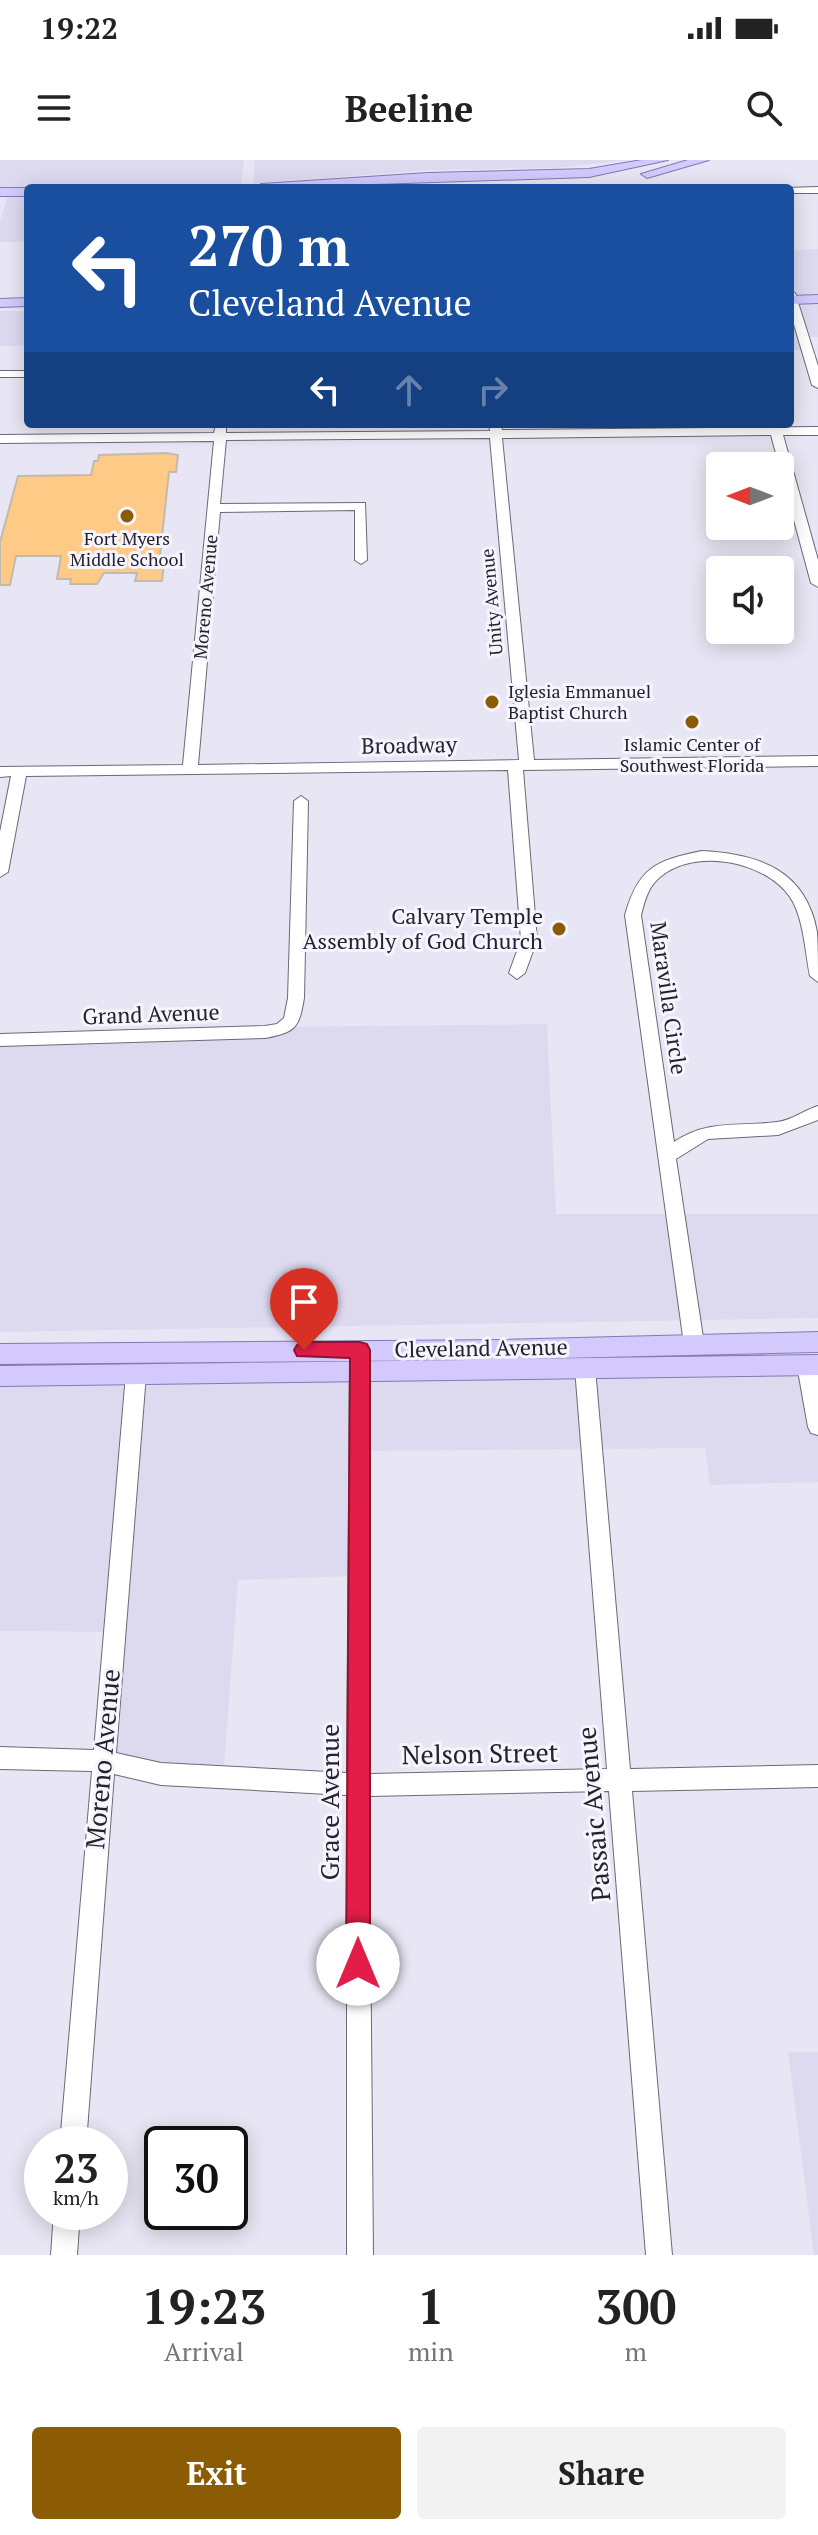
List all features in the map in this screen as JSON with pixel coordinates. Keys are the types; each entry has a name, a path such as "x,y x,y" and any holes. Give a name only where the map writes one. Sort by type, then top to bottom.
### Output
{"main road":[{"path":"428,184 589,173 662,160"},
{"path":"428,184 576,184 641,175 703,160"},
{"path":"0,192 24,192"},
{"path":"794,297 818,299"},
{"path":"0,303 20,307"},
{"name":"Cleveland Avenue","path":"0,1376 136,1374 503,1350 818,1342"},
{"name":"Cleveland Avenue","path":"0,1354 360,1360 585,1368 812,1365"}],"street":[{"path":"794,190 818,190"},
{"path":"794,307 818,385"},
{"path":"0,374 24,374"},
{"path":"74,438 76,428"},
{"path":"0,439 221,430 720,428 818,431"},
{"name":"Unity Avenue","path":"496,429 521,765 529,940 517,973"},
{"name":"Moreno Avenue","path":"190,770 221,430"},
{"path":"776,432 818,583"},
{"path":"214,508 361,506 361,560"},
{"name":"Broadway","path":"0,772 818,761"},
{"path":"0,872 6,797 19,772"},
{"name":"Grand Avenue","path":"0,1040 282,1029 292,1021 293,1013 301,801"},
{"name":"Maravilla Circle","path":"694,1344 633,915 640,888 655,872 677,862 701,857 752,863 772,873 809,902 818,976"},
{"path":"667,1156 707,1132 777,1130 803,1122 818,1112"},
{"name":"Grace Avenue","path":"360,1360 357,1626 360,2255"},
{"path":"812,1365 818,1427"},
{"name":"Passaic Avenue","path":"585,1368 659,2255"},
{"name":"Moreno Avenue","path":"74,2126 136,1374"},
{"name":"Nelson Street","path":"0,1758 102,1761 161,1774 360,1785 818,1776"},
{"path":"64,2255 66,2230"}],"shaded area":[{"path":"0,160 244,160 241,184 24,184 24,191 0,191"},
{"path":"255,160 628,160 556,168 429,170 253,183"},
{"path":"8,194 24,194 24,242 0,242 0,222"},
{"path":"818,249 818,297 794,297 794,250"},
{"path":"818,301 818,337 802,337 805,350 794,350 794,302"},
{"path":"0,311 24,311 24,346 0,346"},
{"path":"547,1024 556,1214 818,1214 818,1318 0,1332 0,1040 163,1036 164,1028"},
{"path":"818,1372 818,1482 710,1485 705,1448 354,1451 351,1576 238,1580 224,1767 92,1772 105,1632 0,1631 0,1382"},
{"path":"788,2052 818,2052 818,2255 814,2255"}],"building":[{"path":"99,455 178,455 176,472 169,472 160,555 165,555 162,581 135,581 137,573 104,573 97,584 70,584 71,579 57,579 61,556 16,556 10,585 0,585 0,542 18,476 91,475 94,461 98,461"}],"place":[{"name":"Fort Myers Middle School","path":"127,516"},
{"name":"Iglesia Emmanuel Baptist Church","path":"492,702"},
{"name":"Islamic Center of Southwest Florida","path":"692,722"},
{"name":"Calvary Temple Assembly of God Church","path":"559,929"}],"route":[{"path":"304,1350 360,1350 358,1964"}]}
